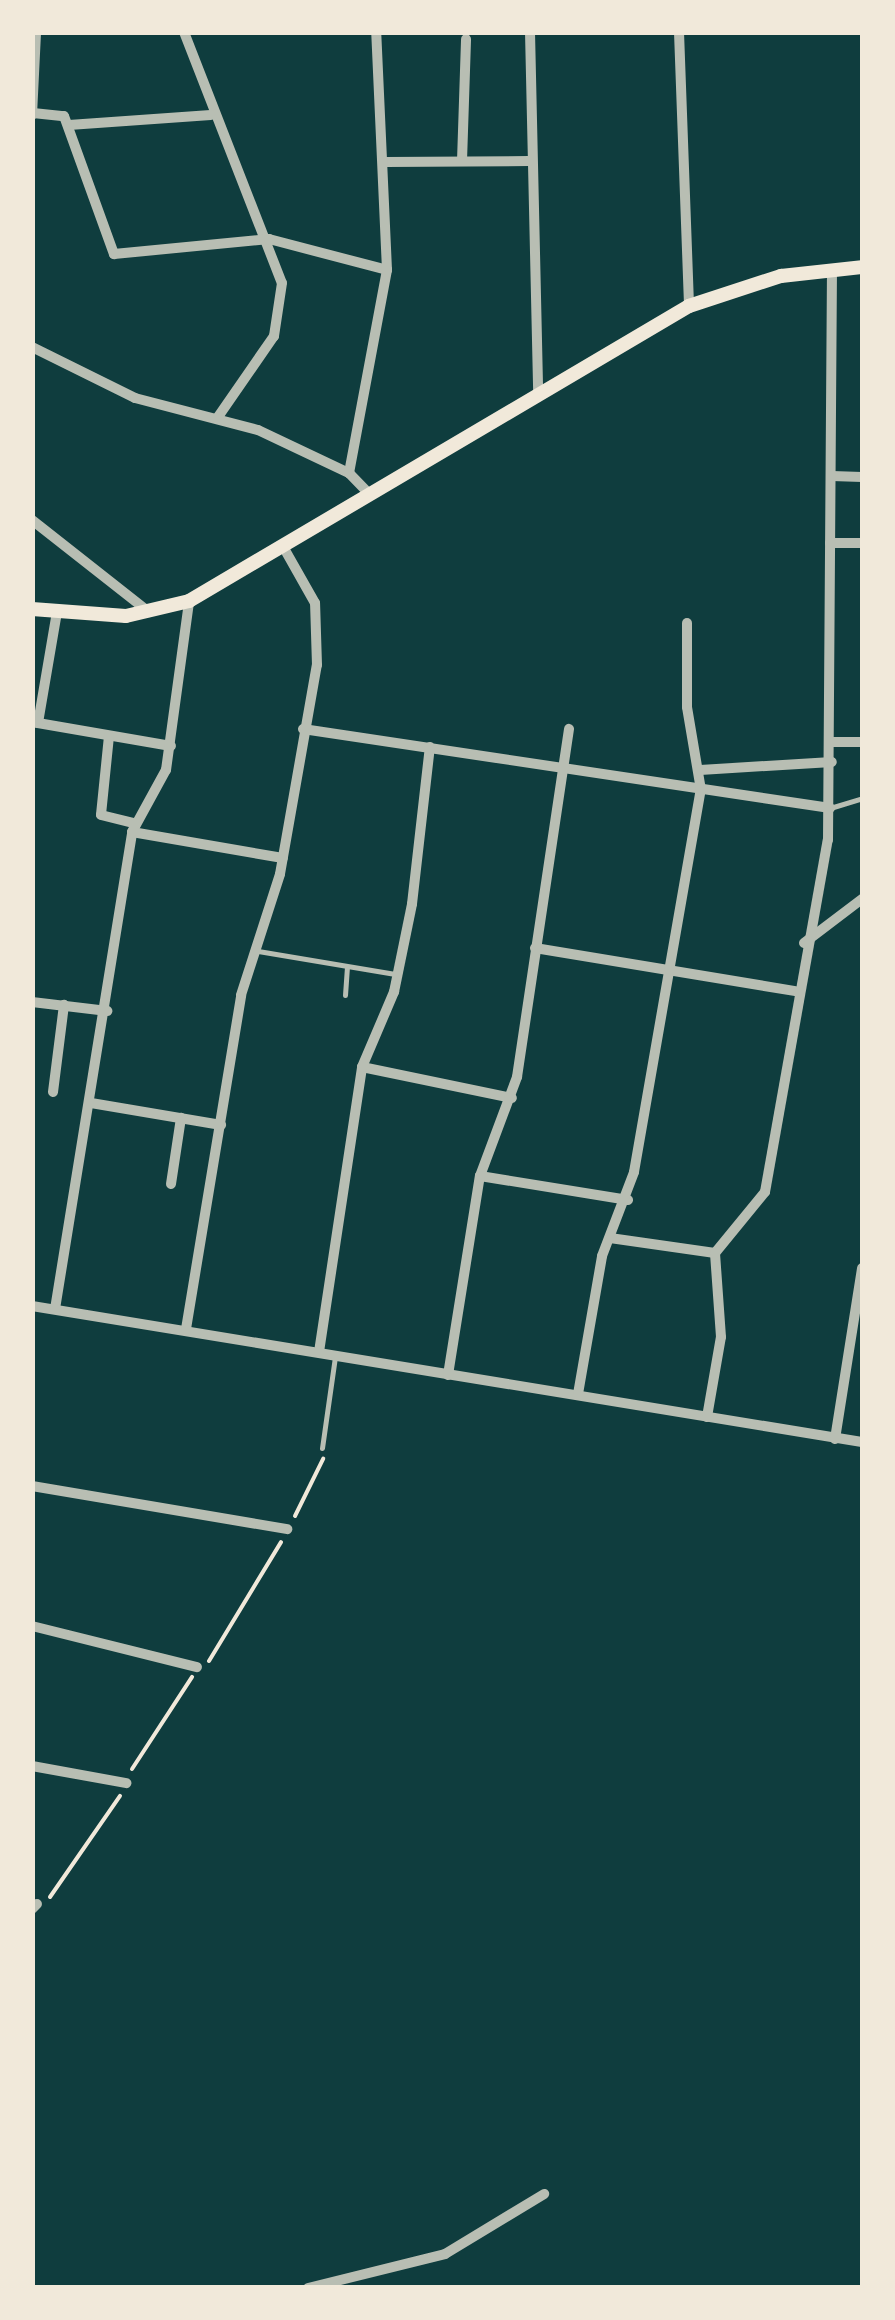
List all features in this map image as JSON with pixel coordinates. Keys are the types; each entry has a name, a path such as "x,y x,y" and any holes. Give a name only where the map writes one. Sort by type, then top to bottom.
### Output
{"main road":[{"path":"32,609 150,613 189,600 285,550 538,392 689,306 832,269 862,267"}],"street":[{"path":"36,32 33,114 61,113 69,125 114,254 269,239 387,270"},
{"path":"184,32 211,115 269,239 282,283 274,336 218,417"},
{"path":"348,473 387,270 386,162 376,32"},
{"path":"530,32 528,160 538,392"},
{"path":"678,32 689,306"},
{"path":"462,161 466,39"},
{"path":"69,125 211,115"},
{"path":"386,162 528,160"},
{"path":"707,1417 722,1336 715,1254 765,1192 795,991 804,943 821,892 832,762 832,269"},
{"path":"32,347 135,398 218,417 348,473 370,495"},
{"path":"832,476 862,477"},
{"path":"32,520 150,613"},
{"path":"830,543 862,543"},
{"path":"186,1329 252,950 283,858 320,622 285,550"},
{"path":"55,1309 92,1103 134,828 171,746 189,600"},
{"path":"57,612 35,723 171,746"},
{"path":"578,1394 610,1238 628,1200 701,790 687,707 687,623"},
{"path":"303,728 830,808"},
{"path":"448,1375 480,1176 512,1098 568,729"},
{"path":"109,736 101,815 134,828 283,858"},
{"path":"832,742 862,742"},
{"path":"319,1352 362,1067 398,975 430,747"},
{"path":"700,770 832,762"},
{"path":"804,943 862,899"},
{"path":"535,948 795,991"},
{"path":"32,1002 106,1011"},
{"path":"54,1092 64,1005"},
{"path":"362,1067 512,1098"},
{"path":"92,1103 220,1125"},
{"path":"171,1184 181,1118"},
{"path":"480,1176 628,1200"},
{"path":"610,1238 715,1254"},
{"path":"835,1439 862,1268"},
{"path":"32,1306 862,1442"},
{"path":"32,1486 287,1530"},
{"path":"32,1626 197,1667"},
{"path":"32,1766 126,1782"},
{"path":"308,2288 445,2254 544,2194"}],"lane":[{"path":"830,808 862,798"},
{"path":"252,950 398,975"},
{"path":"345,995 348,967"},
{"path":"322,1448 336,1356"}],"path":[{"path":"34,1906 62,1891 197,1667 229,1639 323,1472 322,1448"}]}
